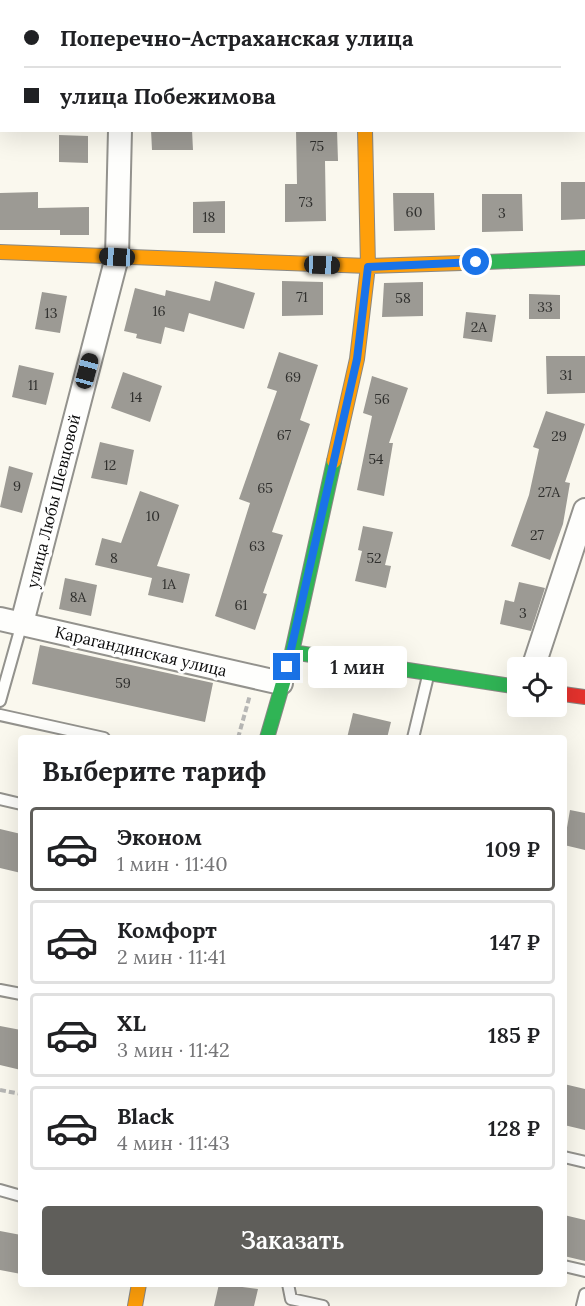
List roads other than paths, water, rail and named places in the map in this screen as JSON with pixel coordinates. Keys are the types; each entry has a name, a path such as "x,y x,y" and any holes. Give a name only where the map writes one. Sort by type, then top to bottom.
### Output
{"street":[{"name":"улица Любы Шевцовой","path":"11,621 117,257 120,132"},
{"path":"268,735 281,683 292,652 357,359 368,267 365,132"},
{"path":"0,252 368,267 585,258"},
{"path":"537,657 585,510"},
{"name":"Карагандинская улица","path":"11,621 281,683"},
{"path":"292,652 507,685"},
{"path":"567,695 585,697"},
{"path":"135,1306 138,1287"}],"lane":[{"path":"0,701 11,621"},
{"path":"414,735 429,673"},
{"path":"0,715 90,735"},
{"path":"0,799 18,803"},
{"path":"0,990 18,993"},
{"path":"567,1158 585,1162"},
{"path":"0,1190 18,1195"},
{"path":"567,1267 585,1271"},
{"path":"289,1287 291,1299 323,1306"},
{"path":"582,1306 585,1294"}]}
